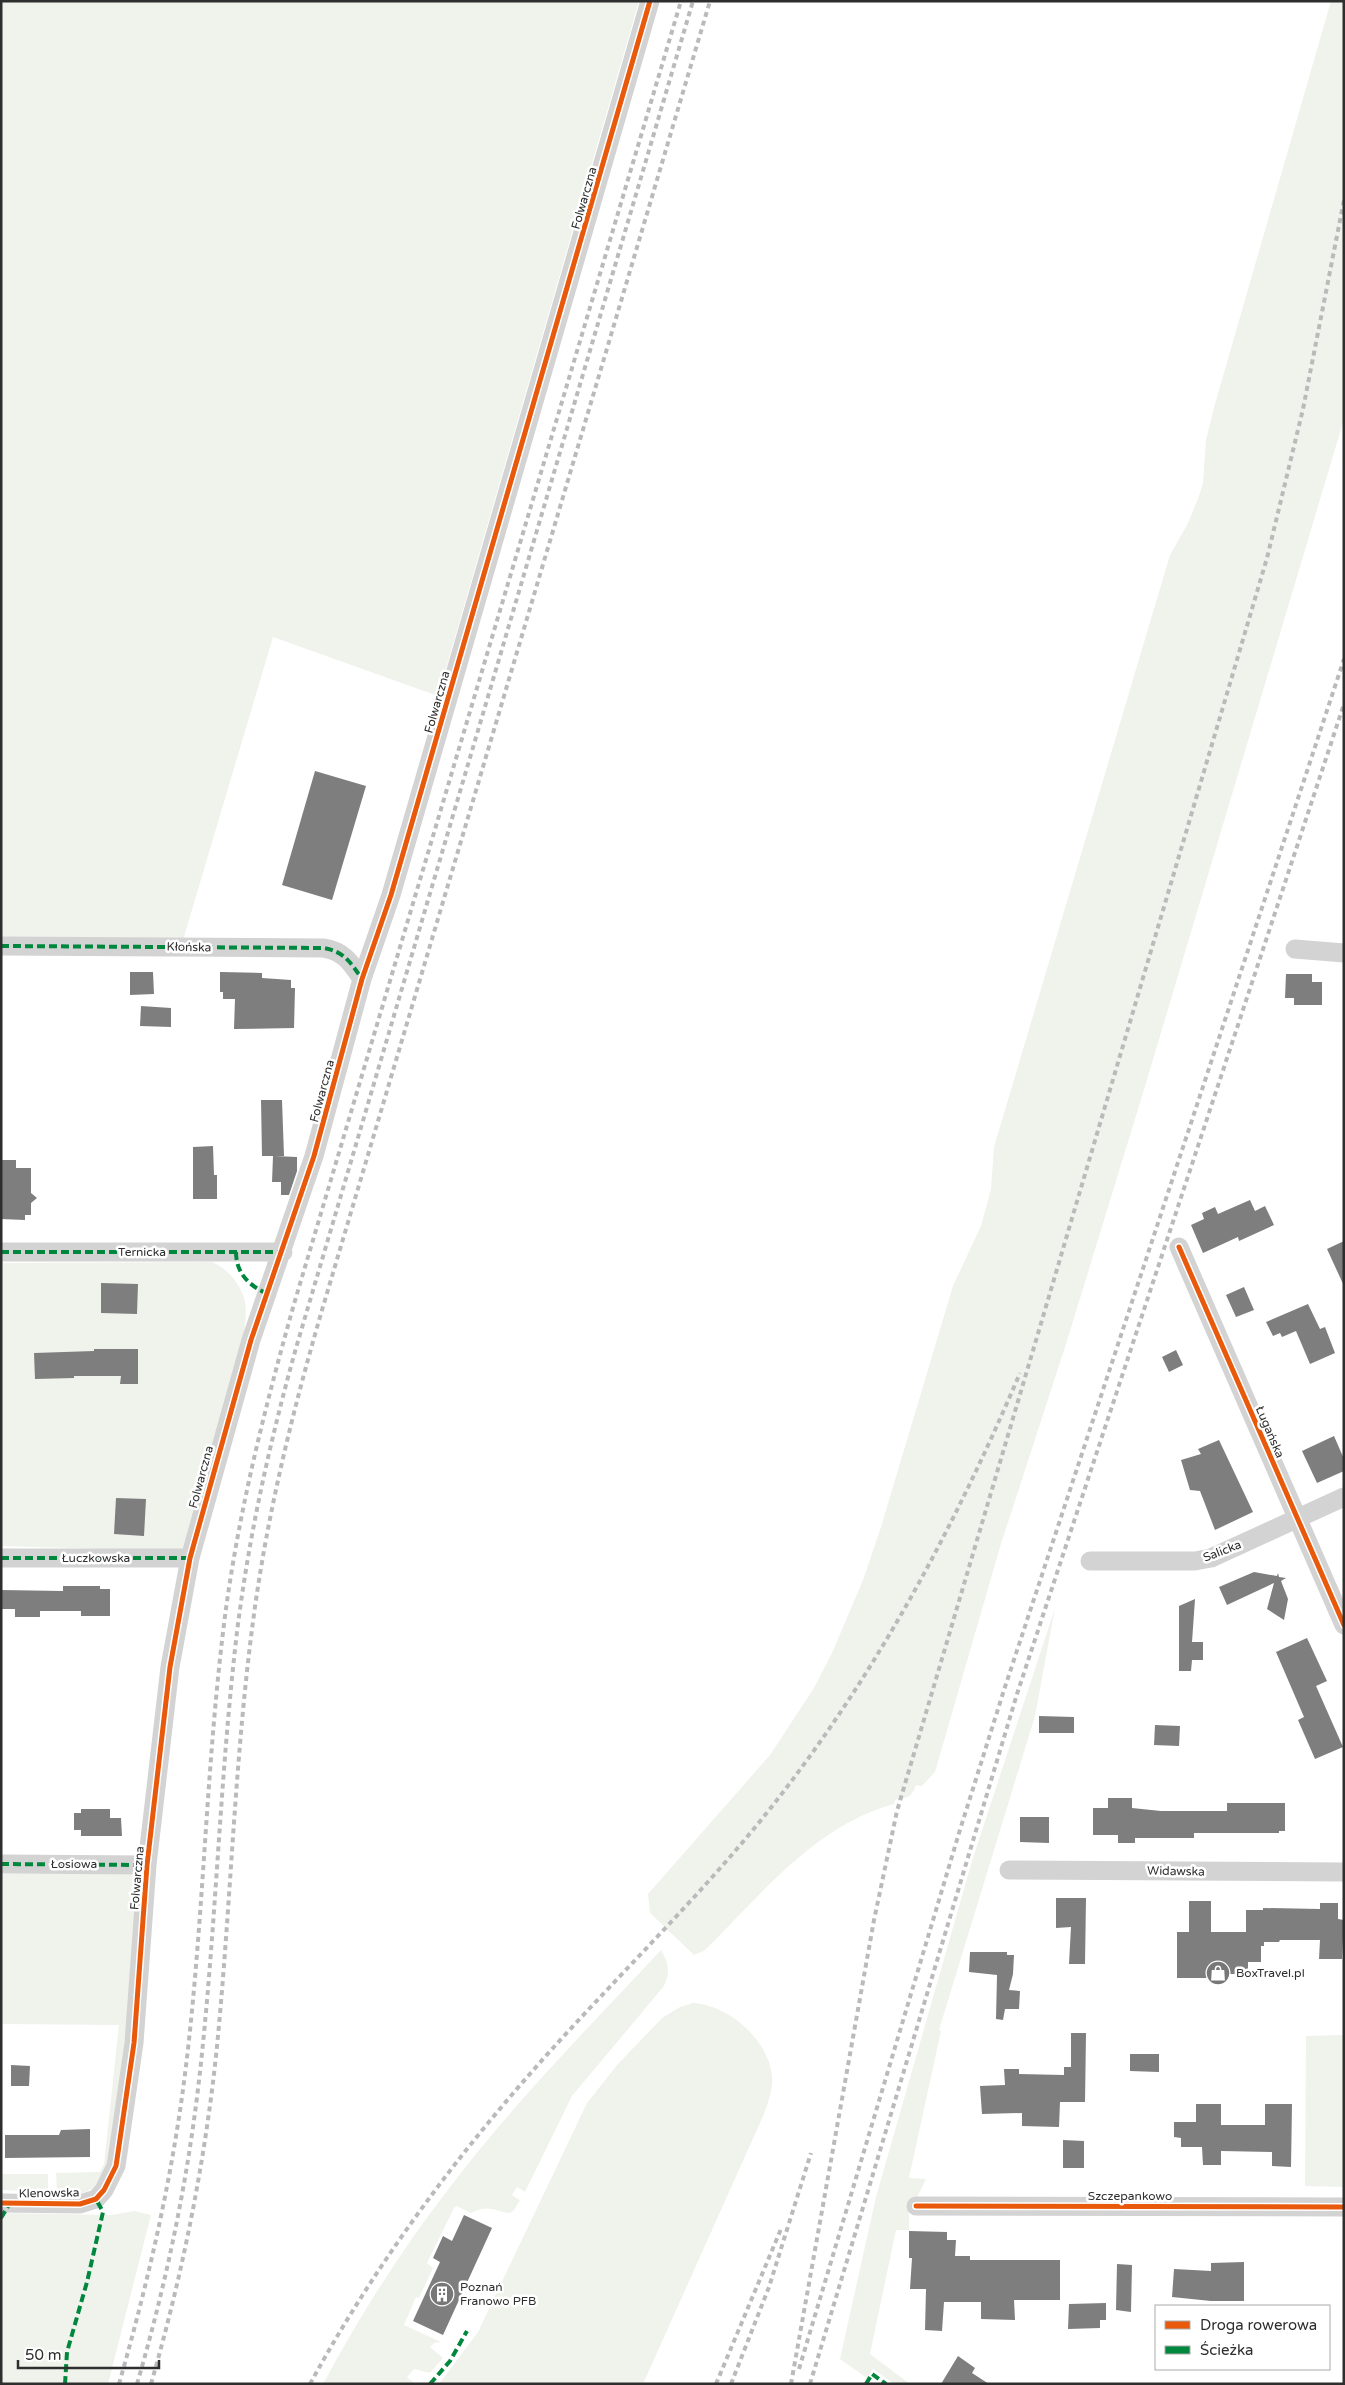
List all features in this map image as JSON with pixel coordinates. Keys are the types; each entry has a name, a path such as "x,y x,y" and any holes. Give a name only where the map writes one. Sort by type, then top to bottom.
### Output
{"street":[{"name":"Folwarczna","path":"96,2198 111,2180 119,2146 134,2043 147,1864 170,1667 190,1558 251,1340 283,1252 314,1156 362,979 391,895 650,1"},
{"name":"Kłońska","path":"1,946 323,948 336,950 348,958 362,979"},
{"path":"1295,950 1344,953"},
{"name":"Ługańska","path":"1179,1247 1296,1519 1344,1625"},
{"name":"Ternicka","path":"1,1252 283,1252"},
{"name":"Salicka","path":"1090,1561 1195,1561 1211,1558 1344,1497"},
{"name":"Łuczkowska","path":"1,1558 190,1558"},
{"name":"Łosiowa","path":"1,1864 147,1864"},
{"name":"Widawska","path":"1009,1870 1344,1872"},
{"name":"Klenowska","path":"1,2203 80,2204 96,2198"},
{"name":"Szczepankowo","path":"916,2206 1344,2207"}],"shaded area":[{"path":"1,1 639,1 438,696 273,637 183,940 1,939"},
{"path":"1331,1 1344,1 1344,419 1143,1093 1066,1344 1000,1547 935,1772 922,1786 916,1785 909,1796 895,1800 894,1804 865,1814 839,1828 814,1845 768,1886 704,1951 694,1955 650,1913 648,1894 770,1755 814,1688 832,1653 863,1580 881,1527 953,1286 981,1226 991,1189 994,1147 1170,555 1188,523 1203,483 1206,440 1215,404"},
{"path":"212,1262 228,1273 237,1283 245,1302 245,1326 235,1371 184,1546 181,1550 171,1551 1,1546 1,1263"},
{"path":"1055,1608 1035,1716 939,2030 941,2031 909,2178 926,2179 909,2213 909,2230 896,2230 870,2354 910,2384 894,2384 873,2369 867,2378 840,2359 876,2197 972,1861"},
{"path":"1,1874 136,1874 139,1878 134,1982 108,2169 97,2184 82,2193 57,2194 56,2173 100,2172 104,2164 119,2025 1,2024"},
{"path":"661,1950 668,1967 664,1986 572,2096 525,2192 517,2187 512,2195 520,2200 514,2210 510,2213 483,2209 471,2213 457,2206 454,2208 427,2263 433,2268 419,2298 416,2297 404,2325 441,2342 434,2343 430,2347 443,2358 430,2373 414,2369 407,2377 415,2384 323,2384 382,2283 415,2234 474,2156 526,2095"},
{"path":"693,2003 707,2005 720,2010 745,2027 763,2050 769,2063 772,2087 764,2114 643,2384 439,2384 478,2332 587,2103 618,2064 662,2018 680,2007"},
{"path":"1344,2035 1344,2187 1305,2186 1306,2036"},
{"path":"1,2174 48,2174 48,2191 1,2190"},
{"path":"134,2211 151,2215 108,2384 1,2384 1,2213 112,2215"}],"building":[{"path":"315,771 366,786 332,900 282,885"},
{"path":"130,972 153,972 154,994 130,995"},
{"path":"220,972 262,973 262,978 291,980 291,988 295,988 294,1028 234,1029 235,999 223,999 223,992 220,992"},
{"path":"1286,974 1312,974 1312,982 1322,982 1322,1005 1294,1005 1294,998 1285,998"},
{"path":"141,1006 171,1008 171,1027 140,1026"},
{"path":"261,1100 282,1100 284,1156 275,1156 297,1157 297,1171 289,1195 281,1195 281,1182 272,1182 273,1156 262,1156"},
{"path":"213,1146 214,1175 217,1175 217,1199 193,1199 193,1147"},
{"path":"1,1160 16,1160 16,1168 31,1168 31,1193 37,1198 31,1203 31,1215 25,1215 25,1220 1,1219"},
{"path":"1250,1200 1255,1211 1265,1206 1274,1225 1239,1241 1238,1237 1203,1253 1191,1225 1204,1219 1202,1213 1215,1207 1218,1214"},
{"path":"1344,1241 1344,1286 1327,1249"},
{"path":"101,1283 138,1284 137,1314 101,1313"},
{"path":"1244,1287 1254,1310 1236,1317 1226,1295"},
{"path":"1308,1304 1320,1329 1325,1327 1335,1353 1310,1364 1296,1331 1282,1337 1280,1333 1273,1336 1266,1322"},
{"path":"94,1349 138,1349 138,1384 120,1384 121,1376 74,1376 74,1378 35,1379 34,1353 94,1351"},
{"path":"1176,1350 1183,1365 1169,1372 1162,1357"},
{"path":"1334,1436 1344,1459 1344,1471 1317,1483 1302,1451"},
{"path":"1219,1440 1253,1512 1215,1530 1200,1491 1190,1490 1181,1460 1201,1454 1198,1449"},
{"path":"116,1498 146,1499 144,1536 114,1534"},
{"path":"1254,1572 1277,1576 1278,1573 1279,1577 1286,1578 1281,1581 1288,1599 1284,1620 1267,1609 1274,1583 1227,1605 1219,1587"},
{"path":"63,1586 100,1586 100,1589 110,1589 110,1616 81,1616 81,1611 40,1611 40,1617 15,1617 15,1609 1,1609 1,1590 63,1591"},
{"path":"1195,1599 1192,1642 1203,1642 1203,1660 1192,1660 1191,1671 1179,1671 1179,1606"},
{"path":"1307,1638 1327,1681 1316,1686 1343,1747 1315,1759 1298,1720 1304,1717 1276,1652"},
{"path":"1039,1716 1074,1717 1074,1733 1039,1733"},
{"path":"1155,1725 1180,1726 1179,1746 1154,1745"},
{"path":"1108,1798 1132,1798 1132,1808 1161,1811 1227,1811 1227,1803 1285,1803 1285,1831 1279,1831 1279,1833 1194,1833 1194,1838 1135,1838 1135,1843 1118,1843 1118,1835 1093,1835 1093,1808 1108,1808"},
{"path":"81,1809 110,1809 110,1818 121,1818 122,1836 81,1836 81,1830 74,1830 74,1813 81,1813"},
{"path":"1020,1817 1049,1817 1049,1843 1020,1842"},
{"path":"1056,1898 1086,1898 1085,1964 1069,1964 1071,1927 1056,1928"},
{"path":"1189,1901 1211,1901 1211,1932 1246,1932 1246,1910 1263,1910 1263,1908 1320,1909 1320,1903 1338,1903 1338,1919 1344,1920 1342,1959 1319,1959 1320,1940 1280,1940 1279,1942 1264,1942 1264,1946 1261,1946 1261,1962 1248,1962 1248,1974 1223,1974 1223,1978 1177,1978 1177,1932 1189,1932"},
{"path":"970,1952 1007,1952 1007,1955 1014,1955 1013,1974 1009,1990 1020,1991 1019,2009 1005,2009 1003,2020 996,2019 997,1975 969,1972"},
{"path":"1071,2033 1086,2033 1085,2102 1060,2102 1059,2127 1022,2126 1022,2113 982,2114 980,2086 1005,2085 1004,2069 1019,2069 1019,2074 1064,2075 1064,2067 1071,2067"},
{"path":"1130,2054 1159,2054 1159,2072 1130,2071"},
{"path":"11,2065 30,2066 29,2086 11,2086"},
{"path":"1196,2104 1221,2104 1221,2125 1265,2125 1265,2104 1292,2104 1291,2167 1272,2166 1272,2152 1221,2151 1221,2165 1203,2165 1202,2147 1181,2147 1181,2138 1174,2137 1174,2122 1196,2122"},
{"path":"90,2129 90,2157 5,2158 5,2135 59,2135 61,2130"},
{"path":"1063,2140 1084,2141 1084,2168 1063,2168"},
{"name":"Poznań Franowo PFB","path":"464,2215 492,2228 443,2335 413,2321 440,2262 433,2258 443,2236 452,2241"},
{"path":"909,2231 947,2232 947,2240 956,2240 955,2256 970,2256 970,2260 1060,2260 1060,2300 1014,2300 1015,2320 981,2319 981,2302 944,2302 942,2331 925,2330 926,2289 910,2289 912,2258 909,2258"},
{"path":"1244,2262 1244,2301 1211,2301 1172,2297 1174,2269 1211,2271 1211,2263"},
{"path":"1117,2264 1132,2265 1131,2312 1116,2310"},
{"path":"1106,2303 1106,2320 1100,2320 1100,2328 1068,2329 1069,2304"},
{"path":"958,2356 975,2368 972,2373 989,2384 941,2384"}],"railway":[{"path":"119,2384 159,2226 181,2106 192,2010 213,1728 225,1616 245,1498 254,1459 294,1304 681,1"},
{"path":"137,2384 174,2238 193,2126 204,2032 226,1746 237,1632 254,1524 269,1453 296,1348 693,1"},
{"path":"151,2384 173,2303 191,2221 211,2098 221,2001 247,1669 266,1537 282,1461 322,1310 710,1"},
{"path":"791,2384 874,1920 897,1811 1267,558 1303,409 1344,200"},
{"path":"799,2369 959,1833 1004,1690 1344,659"},
{"path":"810,2384 1017,1694 1344,704"},
{"path":"310,2384 357,2304 382,2266 463,2154 551,2050 729,1858 798,1773 836,1719 905,1608 936,1551 966,1493 1020,1373"},
{"path":"731,2384 769,2287 811,2153"},
{"path":"716,2384 781,2229"}],"marked path":[{"path":"1,946 323,948 342,955 362,979"},
{"path":"1,1252 283,1252"},
{"path":"236,1252 238,1266 245,1278 255,1287 268,1294"},
{"path":"1,1558 190,1558"},
{"path":"1,1864 147,1865"},
{"path":"65,2384 67,2352 87,2282 103,2212 96,2199"},
{"path":"1,2218 10,2203"},
{"path":"430,2384 450,2361 467,2331"},
{"path":"866,2384 872,2374 886,2384"}],"cycle path":[{"path":"1,2203 80,2204 96,2199 104,2190 116,2166 134,2043 147,1865 170,1667 190,1558 251,1340 314,1156 362,979 391,895 650,1"},
{"path":"1179,1247 1344,1625"},
{"path":"916,2206 1344,2207"}],"place":[{"name":"BoxTravel.pl","path":"1218,1973"},
{"name":"Poznań Franowo PFB","path":"442,2294"}]}
